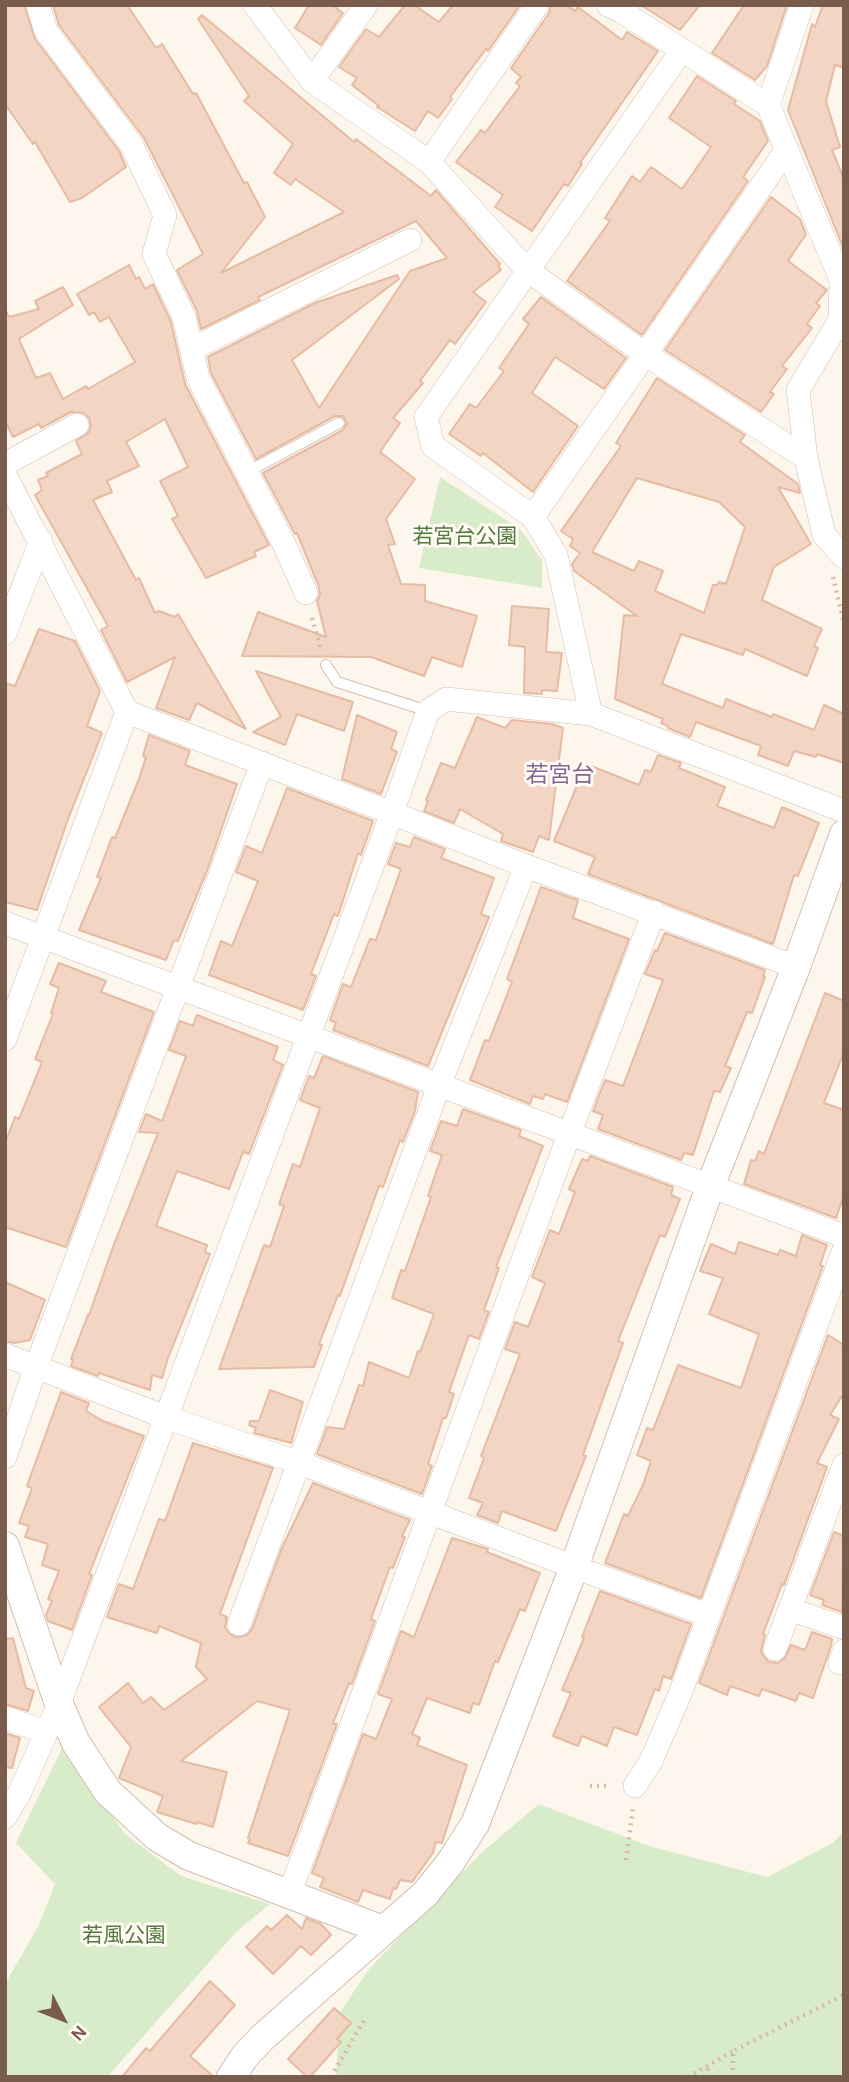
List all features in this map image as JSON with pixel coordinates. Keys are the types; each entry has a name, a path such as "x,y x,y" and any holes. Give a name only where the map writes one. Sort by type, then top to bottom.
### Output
{"street":[{"path":"38,5 46,31 131,144 165,215 154,254 184,317 198,378 284,544 306,593"},
{"path":"255,5 312,81 429,162 527,270 645,354 806,458"},
{"path":"312,81 366,5"},
{"path":"429,162 537,5"},
{"path":"768,105 802,5"},
{"path":"621,7 768,105 841,280 840,320 798,390 806,458 824,535 844,557"},
{"path":"591,714 556,555 533,517 433,446 426,417 682,50"},
{"path":"533,517 786,149"},
{"path":"192,349 410,240"},
{"path":"5,464 77,425"},
{"path":"5,475 127,712 796,967"},
{"path":"5,633 41,541"},
{"path":"5,1817 19,1794 59,1704 428,711 446,699 591,714 844,811"},
{"path":"5,1039 127,712"},
{"path":"5,1458 36,1367 180,988 261,764"},
{"path":"232,2076 245,2056 263,2037 440,1878 475,1824 574,1567 710,1187 796,967 844,834"},
{"path":"239,1624 439,1086 526,866"},
{"path":"289,1895 570,1132 654,912"},
{"path":"5,923 844,1236"},
{"path":"635,1786 656,1750 680,1694 844,1250"},
{"path":"5,1355 708,1615"},
{"path":"775,1649 844,1465"},
{"path":"5,1546 59,1704 82,1754 108,1791 158,1837 189,1856 383,1930"},
{"path":"790,1609 844,1628"},
{"path":"5,1718 46,1732"}],"lane":[{"path":"247,472 339,423"},
{"path":"326,665 337,682 428,711"}],"path":[{"path":"306,593 326,665"},
{"path":"626,1860 635,1786"},
{"path":"688,2077 844,1995"},
{"path":"331,2077 366,2017"},
{"path":"733,2051 733,2077"},
{"path":"705,2077 711,2064"}],"green space":[{"name":"若宮台公園","path":"440,477 521,530 542,560 542,588 419,568"},
{"name":"若風公園","path":"64,1744 124,1833 181,1876 270,1904 237,1931 107,2077 5,2077 5,1984 38,1927 55,1884 16,1843"},
{"path":"539,1804 649,1846 767,1877 833,1843 844,1831 844,2077 336,2077 340,2012 369,1969 481,1853"}],"building":[{"path":"5,5 24,5 35,39 119,151 126,167 82,198 70,202 35,142 33,144 5,104"},
{"path":"53,5 127,5 156,48 162,44 193,94 196,93 265,217 221,273 344,212 295,179 291,185 274,173 293,144 244,101 249,96 198,19 202,15 354,142 356,139 431,196 436,190 500,264 498,265 501,270 473,292 486,302 455,344 450,340 420,381 423,383 393,418 400,423 380,452 415,479 386,519 395,544 388,545 401,584 425,585 425,601 477,616 462,667 432,657 424,676 371,657 242,656 258,612 326,637 317,601 320,595 319,587 297,533 295,534 263,473 343,430 347,423 343,416 335,416 256,459 211,373 208,357 315,303 397,275 399,279 292,360 319,408 410,271 447,258 416,221 258,297 260,300 201,329 197,311 177,270 203,254 144,138 59,25"},
{"path":"309,5 332,5 343,13 321,45 295,28"},
{"path":"405,5 414,5 439,22 453,5 520,5 488,51 486,49 450,97 452,99 438,118 428,111 415,131 377,107 379,106 352,85 357,78 339,67 366,29 379,37"},
{"path":"551,5 566,5 575,11 578,7 622,40 627,32 658,51 580,163 582,164 568,186 564,184 532,231 495,207 503,195 456,162 481,130 485,133 520,86 516,83 521,77 511,68 549,13"},
{"path":"641,5 700,5 680,30"},
{"path":"744,5 787,5 767,66 755,80 712,53"},
{"path":"823,5 844,5 844,68 835,65 826,101 840,147 832,150 844,179 844,250 788,110 812,24 815,27"},
{"path":"697,76 736,101 734,104 760,121 768,141 743,177 748,181 642,335 567,281 610,221 605,218 632,176 640,182 651,167 682,189 711,147 669,118"},
{"path":"771,197 800,219 806,234 788,261 827,290 816,303 820,306 807,324 812,328 782,366 787,369 770,392 774,394 761,412 665,350"},
{"path":"129,265 145,289 153,284 171,322 185,384 269,545 254,552 256,556 206,578 172,519 178,516 160,481 188,467 165,419 126,442 139,466 107,481 112,492 93,500 136,580 139,578 155,613 159,611 175,617 178,614 246,729 197,703 189,720 156,708 175,657 127,682 101,630 108,626 35,495 42,490 38,480 48,476 46,473 82,454 76,441 89,432 89,418 84,413 71,412 41,428 39,424 13,437 5,421 5,309 9,317 39,309 35,301 63,287 73,305 19,339 36,378 50,373 63,399 86,386 88,389 135,362 109,317 100,322 94,312 89,315 77,294"},
{"path":"541,297 626,358 604,389 555,357 532,393 578,426 533,492 483,453 481,456 449,434 470,404 476,408 504,371 499,368 529,324 523,319"},
{"path":"657,378 745,435 740,442 798,484 800,493 778,487 811,544 774,567 762,600 822,629 814,646 818,648 807,676 745,649 743,655 681,634 662,684 723,708 726,699 814,730 824,705 844,714 844,763 817,754 816,757 794,751 788,766 758,755 761,746 696,722 690,737 668,728 661,723 663,719 615,699 624,615 637,616 574,571 572,564 580,553 570,546 573,539 561,531 621,446 616,443","holes":["637,478 719,502 745,527 726,584 719,582 713,585 704,613 655,591 663,571 639,561 634,571 592,552"]},
{"path":"512,606 549,609 546,652 562,653 557,691 524,693 525,647 509,645"},
{"path":"39,629 75,641 100,691 87,726 102,733 67,822 37,910 5,902 5,683 15,686"},
{"path":"256,671 353,702 344,731 297,714 285,745 253,732 281,717"},
{"path":"357,715 397,732 391,749 397,752 381,794 342,779"},
{"path":"477,717 505,728 512,720 552,724 563,728 549,840 539,836 533,852 501,841 503,834 460,809 454,823 424,811 441,763 455,768"},
{"path":"149,735 190,751 185,765 237,784 208,868 178,941 174,940 166,960 79,930 101,878 97,877 112,837 115,838 139,779"},
{"path":"658,755 681,763 679,768 725,787 717,806 774,828 782,807 819,823 798,876 794,875 773,944 588,874 595,857 554,841 586,764 639,785 645,770 651,772"},
{"path":"287,788 373,821 361,855 358,853 338,916 334,914 311,974 316,976 303,1010 209,975 221,941 232,946 258,881 236,872 246,846 262,853"},
{"path":"414,837 445,849 441,858 494,878 481,914 489,917 428,1066 333,1030 336,1023 330,1020 343,984 351,987 370,939 376,940 401,869 388,864 396,843 410,847"},
{"path":"541,887 578,900 573,918 629,939 567,1102 545,1094 543,1099 533,1096 530,1104 470,1080 485,1040 489,1041 512,982 507,979"},
{"path":"665,933 765,970 752,1013 747,1012 725,1066 731,1068 720,1092 714,1091 693,1155 684,1153 681,1160 598,1129 603,1115 593,1111 605,1080 623,1086 663,980 645,974"},
{"path":"59,963 106,981 101,992 154,1012 66,1247 5,1227 5,1143 15,1117 19,1119 42,1062 35,1059 53,1014 51,1013 59,988 50,984"},
{"path":"825,993 844,1001 844,1052 824,1103 844,1110 844,1195 836,1218 744,1184 751,1160 755,1161 759,1151 764,1154"},
{"path":"197,1015 278,1047 273,1060 283,1065 249,1154 243,1152 229,1189 177,1171 156,1226 207,1245 205,1252 210,1254 162,1378 152,1375 150,1390 71,1366 71,1359 158,1133 139,1132 146,1114 162,1121 186,1056 169,1050 180,1021 193,1026"},
{"path":"323,1056 418,1092 415,1111 403,1142 400,1140 383,1187 379,1186 340,1296 338,1295 319,1344 322,1345 314,1367 219,1369 264,1245 270,1247 284,1206 279,1204 293,1164 300,1167 320,1108 300,1100 309,1076 314,1078"},
{"path":"463,1109 521,1130 519,1136 543,1146 496,1267 499,1268 484,1310 489,1312 479,1339 469,1335 449,1392 454,1394 428,1464 432,1466 422,1494 317,1454 327,1427 344,1429 359,1385 363,1386 369,1362 409,1378 434,1314 392,1298 401,1270 405,1271 431,1197 428,1196 442,1155 430,1151 441,1121 457,1126"},
{"path":"590,1156 673,1187 671,1195 680,1199 665,1237 660,1235 618,1341 623,1343 583,1455 586,1456 556,1531 502,1511 498,1523 477,1515 483,1503 469,1498 484,1458 481,1456 520,1354 505,1349 515,1322 528,1327 545,1283 532,1277 550,1230 559,1234 575,1192 569,1189 582,1159 588,1161"},
{"path":"802,1235 827,1245 820,1265 823,1266 701,1598 605,1563 624,1514 628,1516 643,1485 651,1461 637,1455 647,1428 653,1430 678,1365 741,1388 759,1334 709,1314 723,1278 700,1271 711,1244 735,1254 739,1242 778,1255 780,1250 796,1256"},
{"path":"5,1282 45,1300 30,1340 14,1343 5,1341"},
{"path":"828,1335 844,1345 844,1393 830,1415 839,1419 817,1463 827,1467 763,1634 765,1635 761,1651 769,1662 778,1663 784,1659 791,1645 805,1650 812,1632 832,1639 831,1646 813,1698 799,1693 796,1701 762,1689 759,1696 730,1686 727,1695 699,1683"},
{"path":"270,1390 303,1402 291,1443 254,1433 256,1428 249,1425 250,1421 259,1421"},
{"path":"61,1392 89,1403 86,1411 103,1421 144,1436 89,1574 92,1575 72,1630 48,1621 46,1615 52,1601 48,1599 59,1571 42,1565 48,1544 25,1537 29,1526 19,1523 32,1488 27,1486"},
{"path":"193,1443 273,1468 220,1614 227,1617 225,1627 235,1637 247,1635 252,1629 281,1550 313,1483 410,1520 371,1619 375,1621 352,1684 349,1683 333,1723 337,1724 288,1856 248,1843 248,1838 290,1710 257,1701 181,1761 227,1772 213,1827 157,1812 163,1796 119,1778 131,1747 99,1707 128,1683 143,1703 151,1697 164,1710 207,1679 196,1667 201,1643 159,1626 157,1633 107,1617 119,1584 133,1589 159,1519 165,1521"},
{"path":"834,1532 844,1536 842,1612 822,1605 824,1600 810,1595"},
{"path":"452,1538 488,1549 487,1552 540,1573 525,1611 520,1609 498,1662 495,1661 479,1705 473,1703 470,1713 427,1698 412,1734 420,1738 417,1745 467,1765 442,1843 436,1842 433,1853 412,1882 400,1880 396,1889 393,1888 390,1899 363,1890 358,1902 320,1887 324,1878 312,1873 363,1734 376,1739 392,1699 378,1694 401,1631 414,1637"},
{"path":"600,1591 691,1624 671,1679 663,1676 659,1691 655,1689 637,1735 614,1727 607,1746 582,1736 578,1746 553,1736 571,1693 562,1690"},
{"path":"13,1638 26,1688 34,1691 28,1711 5,1704 5,1639"},
{"path":"5,1733 20,1738 12,1768 5,1767"},
{"path":"287,1915 302,1929 306,1918 321,1924 331,1935 311,1955 301,1946 273,1974 246,1947 267,1926 271,1930"},
{"path":"210,1981 235,2005 190,2056 214,2077 122,2077 146,2048 150,2051"},
{"path":"334,2008 351,2023 337,2039 341,2042 310,2077 307,2077 288,2059"}],"district":[{"name":"若宮台","path":"560,775"}]}
